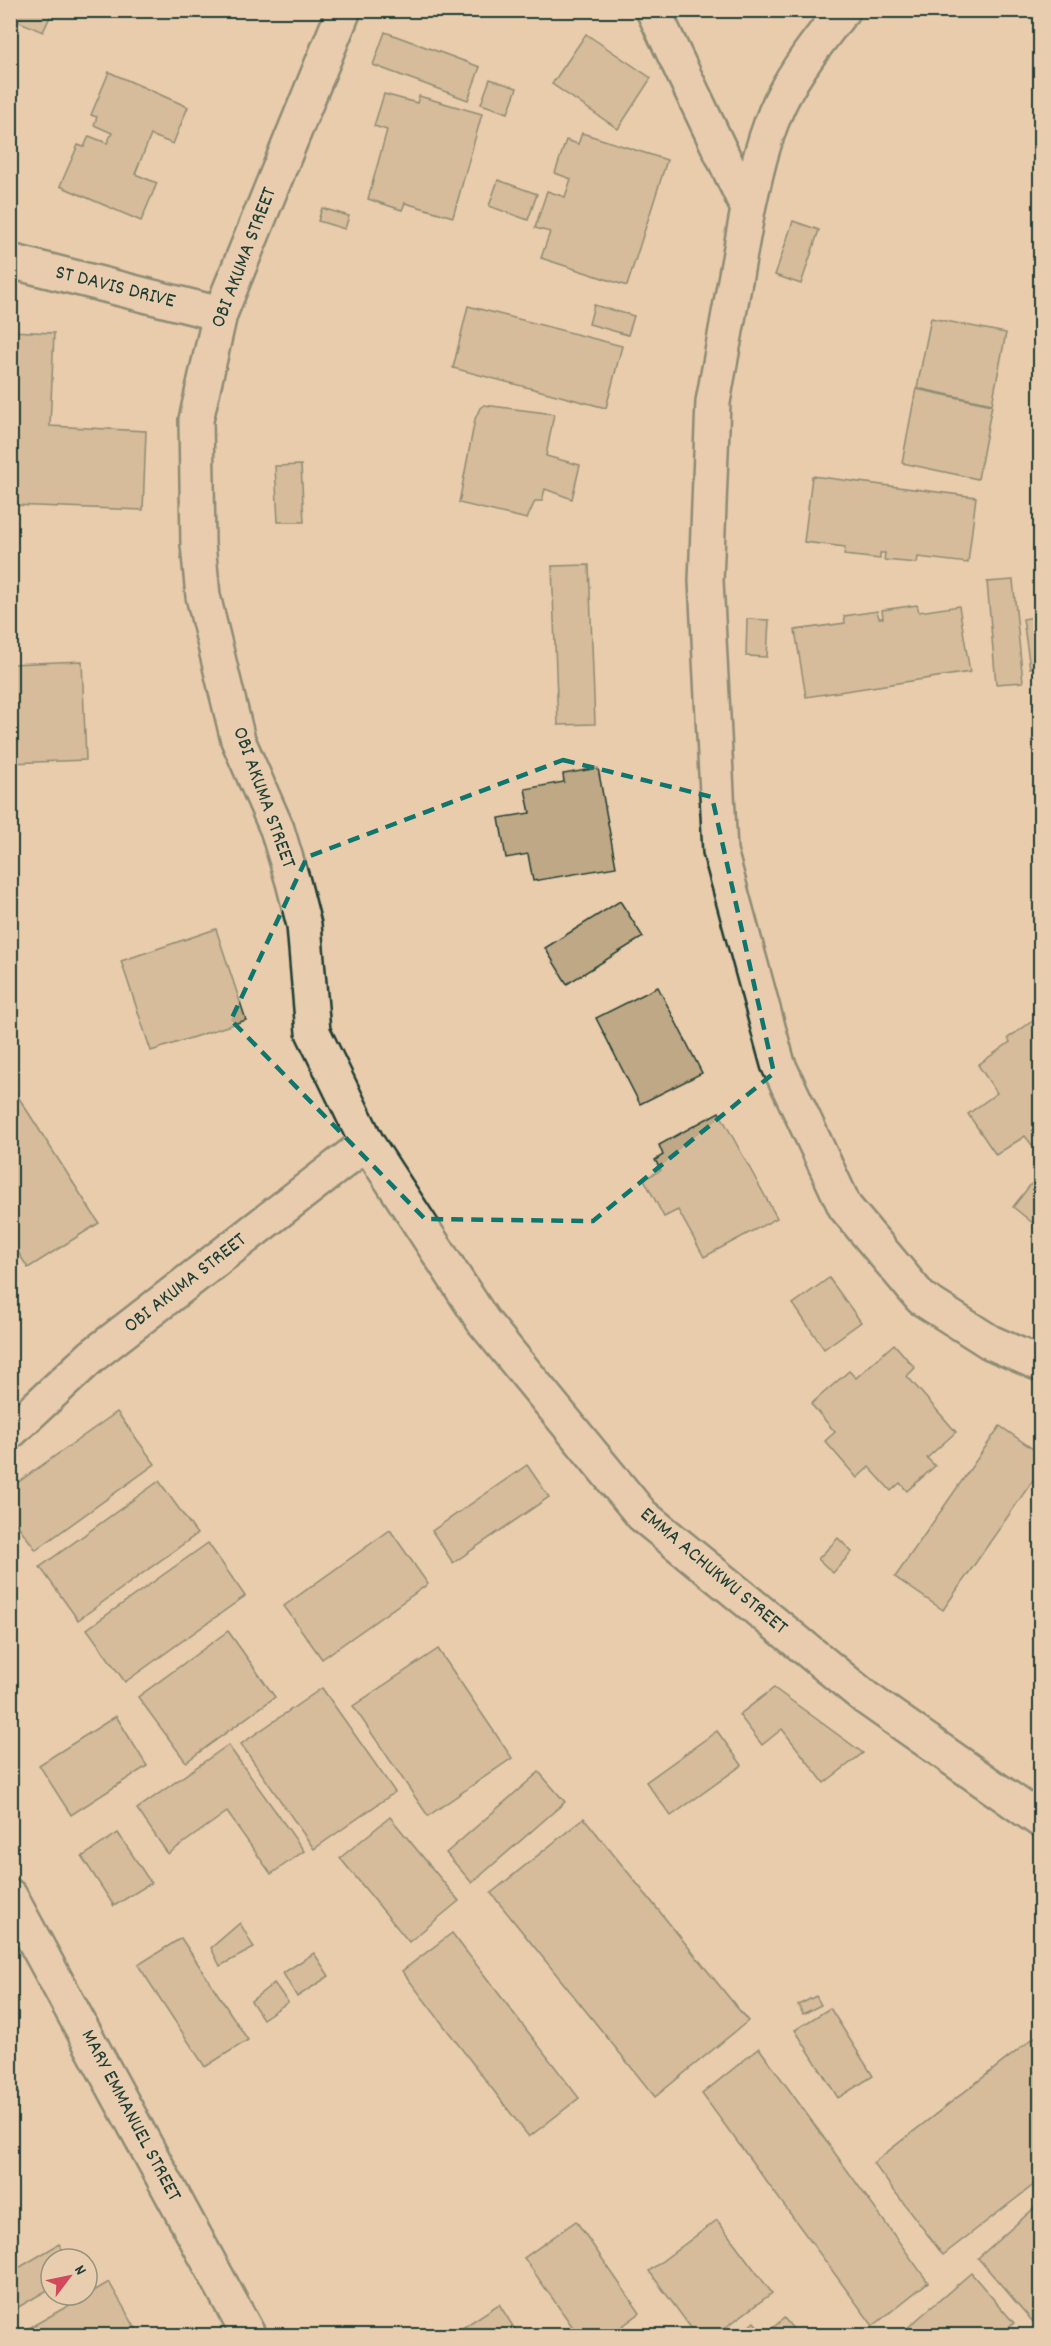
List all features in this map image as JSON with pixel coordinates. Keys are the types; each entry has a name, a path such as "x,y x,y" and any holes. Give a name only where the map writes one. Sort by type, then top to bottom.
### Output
{"street":[{"name":"OBI AKUMA STREET","path":"10,1432 92,1356 368,1143 313,1032 304,925 277,829 238,740 203,596 198,544 196,420 220,314 344,10"},
{"path":"653,10 748,209"},
{"path":"843,10 812,49 780,102 760,155 713,402 706,580 720,851 778,1064 845,1207 921,1298 990,1342 1041,1364"},
{"name":"ST DAVIS DRIVE","path":"10,261 220,314"},
{"name":"EMMA ACHUKWU STREET","path":"368,1143 483,1321 642,1515 866,1698 1041,1820"},
{"name":"MARY EMMANUEL STREET","path":"10,1896 249,2336"}],"highlighted area":[{"path":"563,760 712,797 774,1073 593,1221 425,1219 231,1020 307,857"}],"building":[{"path":"10,10 53,10 43,32 10,18"},
{"path":"385,32 480,67 468,100 373,65"},
{"path":"586,34 651,78 618,129 552,84"},
{"path":"109,72 188,107 173,144 151,135 135,174 157,183 141,221 60,186 78,145 84,147 89,136 107,143 112,133 94,125 97,117 91,115"},
{"path":"490,79 517,88 508,113 481,104"},
{"path":"384,94 417,103 419,96 482,114 453,217 405,203 402,210 368,199 387,130 374,126"},
{"path":"582,133 667,160 627,286 541,258 550,232 535,228 547,191 565,197 571,179 555,173 566,140 578,144"},
{"path":"498,180 537,194 528,220 489,206"},
{"path":"322,208 349,216 345,229 318,221"},
{"path":"793,221 819,230 801,284 775,275"},
{"path":"594,305 634,316 628,335 589,324"},
{"path":"468,306 622,346 606,408 453,368"},
{"path":"931,318 1006,333 992,404 917,388"},
{"path":"10,331 54,333 50,426 146,431 143,510 10,505"},
{"path":"916,389 992,405 978,479 902,463"},
{"path":"484,405 554,414 546,456 580,465 572,499 545,489 542,501 535,501 527,519 459,503 475,419"},
{"path":"301,465 304,522 278,522 275,466"},
{"path":"812,476 976,497 968,563 918,557 917,563 884,560 885,553 880,553 880,559 844,555 845,547 804,542"},
{"path":"589,565 595,724 558,725 552,566"},
{"path":"1013,580 1023,682 996,684 987,582"},
{"path":"917,605 919,612 959,606 970,672 806,697 795,630 845,623 844,616 877,611 879,618 883,618 882,610"},
{"path":"1040,616 1040,666 1030,668 1023,619"},
{"path":"747,619 769,620 767,657 746,656"},
{"path":"82,661 86,760 10,763 10,664"},
{"path":"598,768 616,867 533,881 528,854 506,858 499,818 530,813 525,789 564,782 563,774"},
{"path":"620,901 643,937 567,984 545,948"},
{"path":"216,929 246,1020 151,1051 121,961"},
{"path":"658,987 702,1073 640,1104 596,1018"},
{"path":"1037,1018 1040,1022 1040,1139 1032,1145 1025,1136 996,1155 968,1114 997,1093 978,1065 1010,1042 1008,1038"},
{"path":"10,1084 99,1223 28,1268 10,1240"},
{"path":"719,1112 777,1218 704,1257 678,1210 664,1217 644,1179 661,1170 655,1160 663,1155 659,1145"},
{"path":"1031,1184 1040,1192 1040,1229 1013,1207"},
{"path":"829,1278 861,1322 824,1349 793,1304"},
{"path":"894,1344 915,1368 907,1376 956,1432 927,1458 935,1466 907,1491 900,1483 891,1491 869,1467 857,1478 825,1441 835,1432 811,1404 849,1371 856,1378"},
{"path":"117,1412 155,1464 36,1550 10,1515 10,1488"},
{"path":"1000,1426 1040,1454 1040,1470 943,1610 895,1577"},
{"path":"527,1465 549,1497 453,1563 432,1531"},
{"path":"159,1481 197,1534 78,1620 40,1567"},
{"path":"390,1530 428,1584 322,1659 284,1606"},
{"path":"838,1538 852,1552 833,1573 818,1559"},
{"path":"208,1543 245,1596 125,1682 87,1629"},
{"path":"228,1631 275,1697 186,1762 138,1697"},
{"path":"438,1649 512,1758 428,1816 353,1706"},
{"path":"322,1688 395,1792 314,1849 241,1744"},
{"path":"774,1688 863,1753 824,1783 782,1729 762,1745 739,1715"},
{"path":"116,1716 147,1766 71,1815 39,1765"},
{"path":"717,1731 742,1765 671,1816 646,1782"},
{"path":"228,1745 304,1851 271,1874 227,1812 168,1854 137,1809"},
{"path":"539,1772 565,1802 472,1883 446,1853"},
{"path":"390,1817 459,1901 409,1942 340,1858"},
{"path":"584,1818 748,2021 655,2097 491,1893"},
{"path":"118,1833 151,1883 114,1906 82,1857"},
{"path":"240,1923 254,1948 220,1966 211,1948"},
{"path":"452,1933 579,2098 529,2137 402,1971"},
{"path":"181,1938 248,2040 205,2067 138,1965"},
{"path":"314,1953 329,1976 297,1997 283,1973"},
{"path":"274,1983 288,2002 263,2019 251,2001"},
{"path":"816,1996 821,2005 803,2014 798,2005"},
{"path":"830,2008 873,2076 838,2098 795,2030"},
{"path":"1040,2033 1040,2180 943,2255 873,2163"},
{"path":"759,2048 928,2282 873,2326 702,2094"},
{"path":"10,2074 19,2092 10,2095"},
{"path":"1040,2203 1040,2330 978,2258"},
{"path":"717,2220 772,2293 714,2336 697,2336 649,2271"},
{"path":"576,2221 640,2313 609,2336 579,2336 524,2258"},
{"path":"39,2256 39,2295 10,2312 10,2273"},
{"path":"971,2273 1014,2323 1000,2336 898,2336"},
{"path":"109,2282 140,2336 15,2336 66,2307 99,2307 99,2288"},
{"path":"499,2304 519,2336 450,2336"},
{"path":"784,2318 799,2336 738,2336 754,2322 765,2335"}]}
